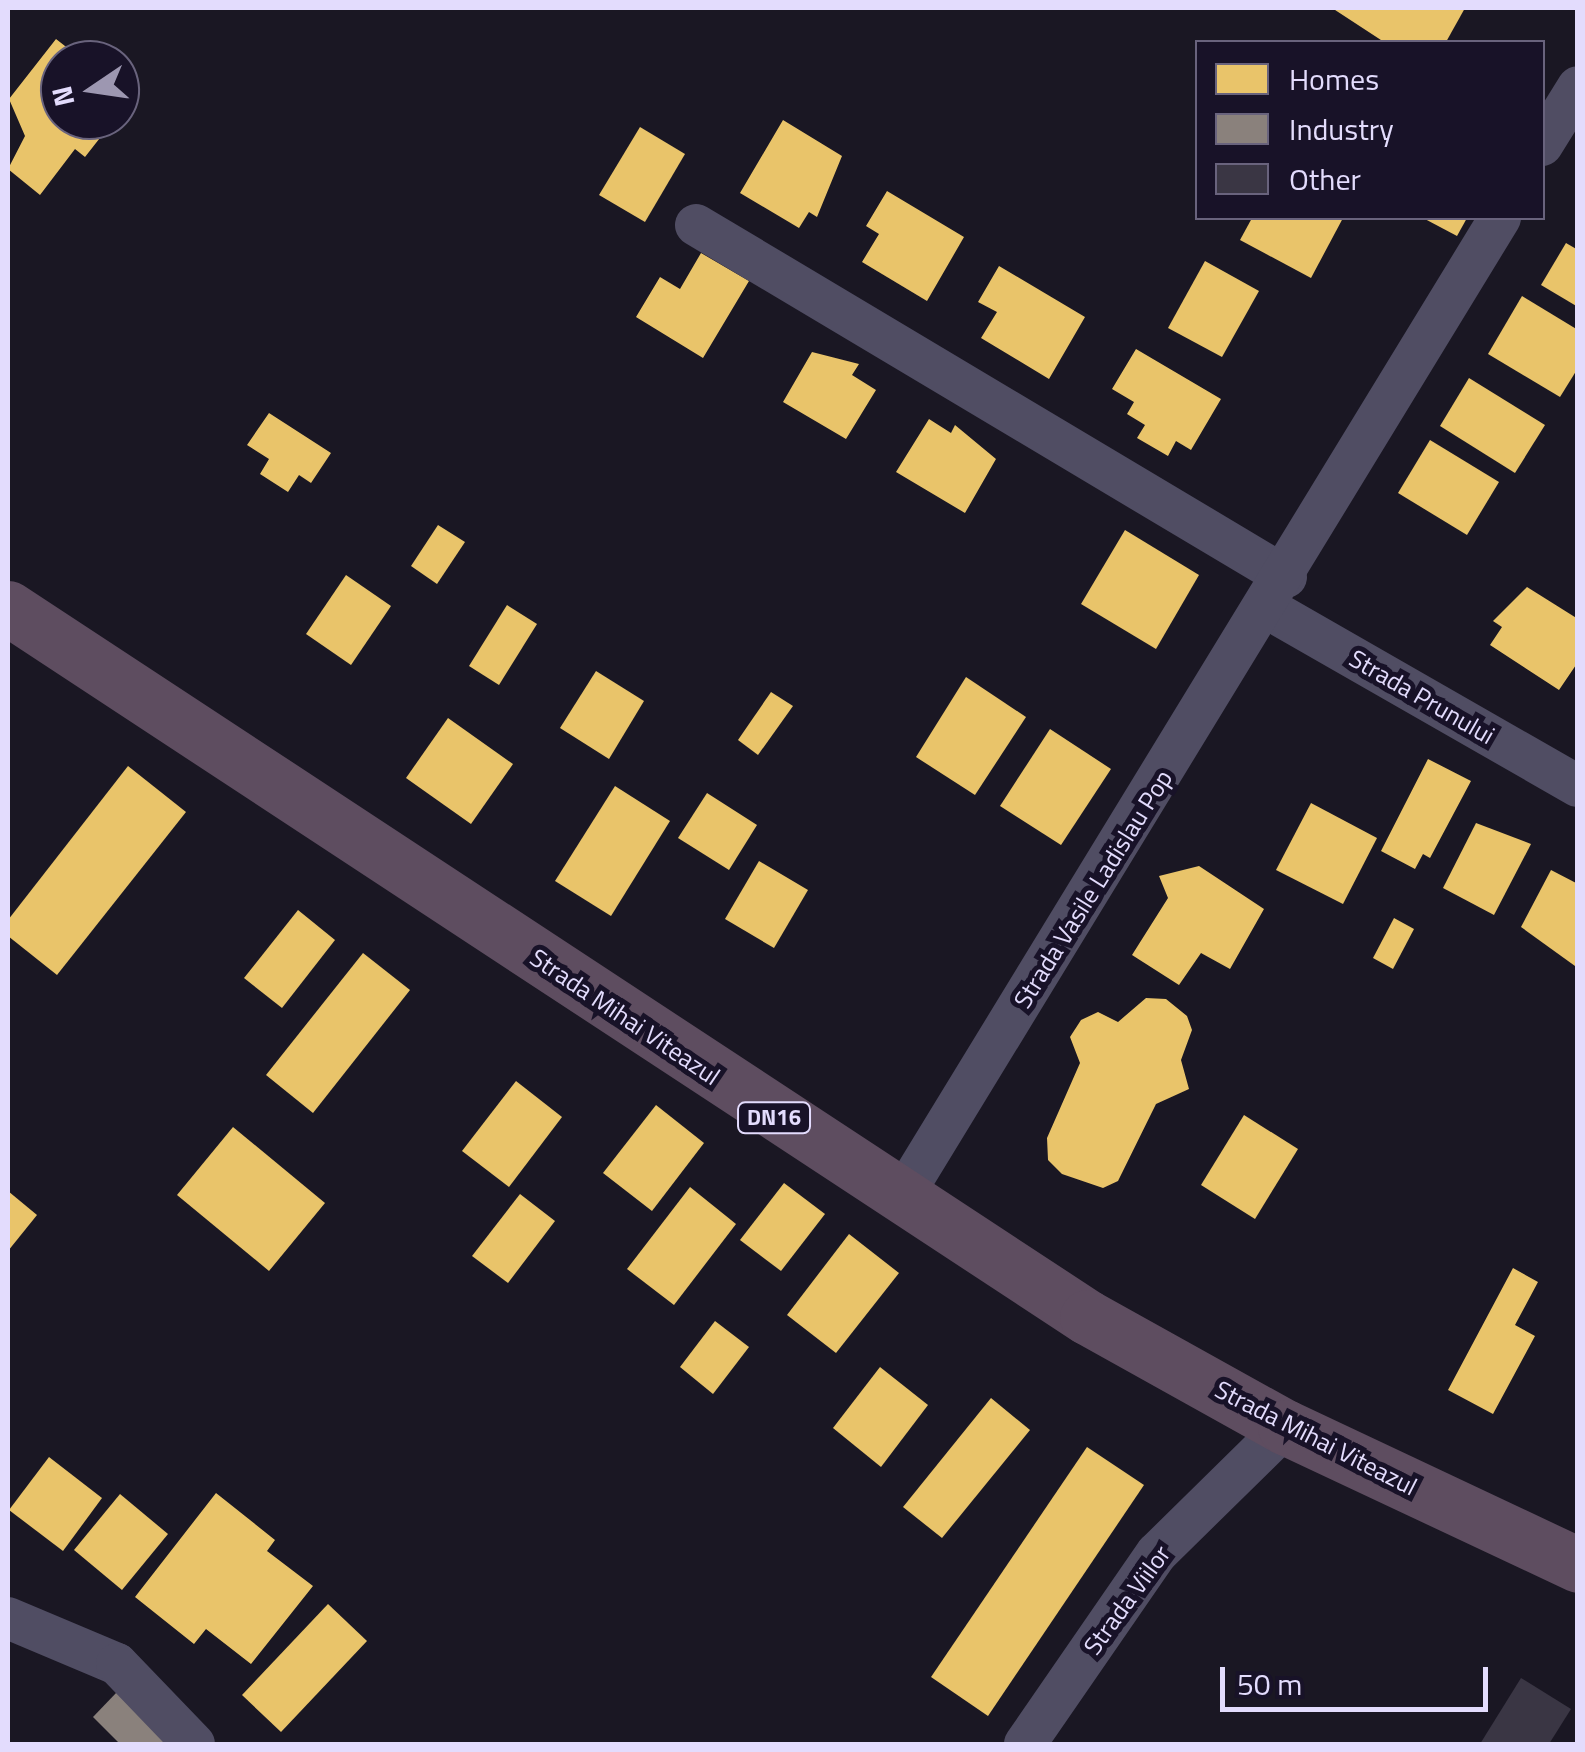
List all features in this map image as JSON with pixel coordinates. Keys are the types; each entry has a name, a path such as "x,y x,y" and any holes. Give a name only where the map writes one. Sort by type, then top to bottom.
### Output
{"highway":[{"name":"Strada Mihai Viteazul","path":"8,608 900,1200 1285,1426 1578,1566"}],"street":[{"path":"1545,141 1578,87"},
{"name":"Strada Vasile Ladislau Pop","path":"900,1200 1276,592 1499,220"},
{"path":"696,225 1276,592"},
{"name":"Strada Prunului","path":"1276,592 1578,786"},
{"name":"Strada Viilor","path":"1025,1744 1157,1553 1285,1426"},
{"path":"8,1618 118,1664 194,1744"}],"building: Homes":[{"path":"1332,8 1465,8 1447,40 1381,40"},
{"path":"40,59 40,140 98,140 85,157 75,149 40,195 8,169 25,136 9,99"},
{"path":"783,120 842,156 817,217 809,212 799,228 740,193"},
{"path":"640,127 685,154 645,222 599,195"},
{"path":"887,191 964,237 927,301 862,262 879,234 866,226"},
{"path":"1251,220 1342,220 1311,278 1240,240"},
{"path":"1427,220 1466,220 1457,236"},
{"path":"1566,243 1578,250 1578,307 1541,285"},
{"path":"701,253 749,281 703,358 636,317 660,277 680,289"},
{"path":"1205,261 1259,291 1222,357 1168,328"},
{"path":"999,266 1085,317 1049,379 981,338 997,312 978,302"},
{"path":"1522,296 1578,330 1578,368 1560,397 1488,354"},
{"path":"1136,349 1221,399 1191,450 1176,441 1168,456 1137,438 1145,425 1127,414 1134,402 1112,389"},
{"path":"812,352 859,364 852,375 876,390 846,439 783,402"},
{"path":"1469,378 1545,425 1515,473 1440,426"},
{"path":"269,413 331,453 311,483 299,475 288,492 260,474 269,459 247,445"},
{"path":"929,419 951,433 955,425 996,459 965,513 896,472"},
{"path":"1430,440 1499,482 1467,535 1398,493"},
{"path":"438,525 465,542 437,584 411,566"},
{"path":"1125,530 1199,575 1156,649 1081,604"},
{"path":"346,575 391,606 351,665 306,634"},
{"path":"1527,587 1578,619 1578,662 1559,690 1490,645 1502,627 1493,621"},
{"path":"507,605 537,624 499,685 469,666"},
{"path":"596,671 644,701 609,759 560,728"},
{"path":"966,677 1026,717 975,795 916,757"},
{"path":"771,692 793,706 758,755 738,740"},
{"path":"448,718 513,764 471,824 406,778"},
{"path":"1050,729 1111,769 1061,845 1000,806"},
{"path":"1428,759 1471,781 1430,858 1423,854 1415,869 1381,851"},
{"path":"128,766 186,812 57,975 8,936 8,920"},
{"path":"615,786 670,821 611,916 555,881"},
{"path":"707,793 757,825 729,870 678,838"},
{"path":"1311,803 1377,838 1343,904 1276,870"},
{"path":"1476,823 1531,844 1494,915 1443,888"},
{"path":"759,861 808,890 774,948 725,919"},
{"path":"1199,866 1264,909 1230,969 1201,953 1179,985 1132,955 1168,898 1159,876"},
{"path":"1551,870 1578,884 1575,966 1521,927"},
{"path":"298,910 335,940 282,1008 244,978"},
{"path":"1394,918 1414,929 1393,969 1373,958"},
{"path":"363,953 410,990 313,1113 266,1075"},
{"path":"1146,998 1166,999 1187,1016 1192,1030 1181,1060 1189,1089 1156,1104 1118,1181 1103,1188 1062,1174 1048,1160 1047,1138 1080,1063 1070,1037 1081,1020 1098,1012 1118,1022"},
{"path":"516,1081 562,1117 509,1187 462,1151"},
{"path":"656,1105 704,1143 652,1211 603,1173"},
{"path":"1244,1115 1298,1149 1255,1219 1201,1185"},
{"path":"233,1127 325,1203 269,1271 177,1195"},
{"path":"784,1183 825,1214 781,1271 740,1240"},
{"path":"690,1187 736,1224 674,1305 627,1269"},
{"path":"8,1191 37,1215 8,1251"},
{"path":"520,1194 555,1221 508,1283 472,1256"},
{"path":"849,1234 899,1273 836,1353 787,1315"},
{"path":"1513,1268 1538,1282 1515,1325 1535,1336 1493,1414 1448,1390"},
{"path":"715,1321 749,1347 713,1394 680,1367"},
{"path":"880,1367 928,1405 881,1467 833,1428"},
{"path":"991,1398 1030,1430 942,1538 903,1507"},
{"path":"1087,1447 1144,1485 988,1716 931,1677"},
{"path":"49,1457 102,1498 63,1551 9,1510"},
{"path":"216,1493 275,1540 267,1551 313,1586 251,1664 206,1629 194,1644 135,1597"},
{"path":"120,1494 168,1534 122,1590 74,1550"},
{"path":"328,1604 367,1641 281,1732 242,1695"}],"building: Industry":[{"path":"117,1692 170,1744 120,1744 93,1717"}],"building: Other":[{"path":"1521,1678 1571,1709 1549,1744 1480,1744"}]}
